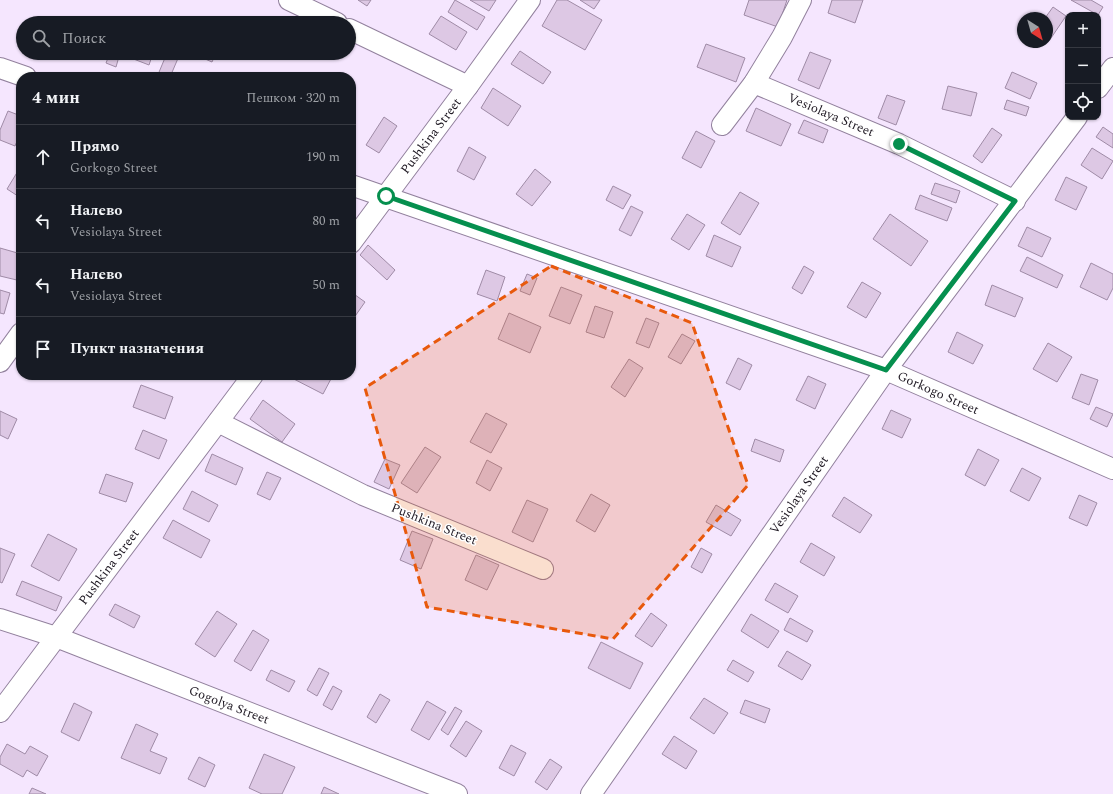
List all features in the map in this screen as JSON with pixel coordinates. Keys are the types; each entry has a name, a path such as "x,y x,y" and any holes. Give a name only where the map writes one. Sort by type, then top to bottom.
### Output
{"street":[{"path":"289,0 322,16"},
{"name":"Pushkina Street","path":"356,237 530,0"},
{"path":"722,125 754,82 782,37 801,0"},
{"name":"Pushkina Street","path":"356,32 468,86"},
{"path":"0,68 16,74"},
{"path":"1101,84 1113,68"},
{"name":"Vesiolaya Street","path":"754,82 899,144 1015,201"},
{"name":"Vesiolaya Street","path":"591,794 886,370 1075,120"},
{"name":"Gorkogo Street","path":"356,187 886,370 1113,469"},
{"path":"0,362 16,340"},
{"name":"Pushkina Street","path":"0,712 249,380"},
{"name":"Pushkina Street","path":"218,422 363,494 543,569"},
{"name":"Gogolya Street","path":"0,619 56,637 457,794"}],"highlighted area":[{"path":"551,266 692,323 748,485 613,639 427,607 365,388"}],"building":[{"path":"358,0 371,0 367,6"},
{"path":"455,0 485,17 477,30 448,12"},
{"path":"470,0 496,0 489,11"},
{"path":"557,0 567,0 602,20 585,50 542,26"},
{"path":"580,0 600,0 594,9"},
{"path":"749,0 787,0 778,27 744,15"},
{"path":"832,0 863,0 855,23 828,13"},
{"path":"1071,0 1091,0 1103,7 1100,12 1093,12"},
{"path":"1053,7 1065,15 1053,35 1053,12 1049,12"},
{"path":"441,16 467,32 456,50 429,34"},
{"path":"706,44 745,58 736,82 697,67"},
{"path":"520,51 551,72 543,84 511,64"},
{"path":"810,52 831,60 819,89 798,80"},
{"path":"107,60 118,60 116,67 106,63"},
{"path":"136,60 151,60 149,65"},
{"path":"164,60 177,60 172,72 159,72"},
{"path":"1012,72 1037,83 1030,99 1005,88"},
{"path":"948,86 977,93 971,116 942,109"},
{"path":"493,88 521,106 508,126 481,108"},
{"path":"887,95 905,101 896,125 878,118"},
{"path":"1007,100 1029,107 1026,116 1004,109"},
{"path":"756,108 791,124 781,146 746,131"},
{"path":"8,111 16,114 15,146 0,140 0,130"},
{"path":"384,117 397,126 379,153 366,145"},
{"path":"804,120 828,130 823,143 798,133"},
{"path":"1103,127 1113,134 1113,148 1096,137"},
{"path":"992,128 1002,135 982,163 973,156"},
{"path":"696,131 715,141 701,168 682,158"},
{"path":"469,147 486,157 474,180 457,171"},
{"path":"1092,148 1113,161 1102,179 1081,165"},
{"path":"535,169 551,182 532,206 516,194"},
{"path":"16,174 16,195 7,189"},
{"path":"1066,177 1087,187 1076,210 1055,200"},
{"path":"935,183 960,191 956,203 931,194"},
{"path":"613,186 631,195 623,209 606,200"},
{"path":"740,192 759,203 740,235 721,223"},
{"path":"920,195 952,208 947,221 915,209"},
{"path":"631,206 643,212 631,236 619,230"},
{"path":"687,214 705,225 689,250 671,239"},
{"path":"890,214 928,241 911,266 873,239"},
{"path":"1027,227 1051,238 1042,257 1018,246"},
{"path":"714,235 741,247 732,267 706,256"},
{"path":"368,245 395,270 387,280 360,255"},
{"path":"0,248 16,253 16,280 0,276"},
{"path":"1027,257 1063,275 1057,288 1020,271"},
{"path":"1091,263 1113,274 1113,288 1107,300 1080,287"},
{"path":"804,266 814,272 802,294 792,288"},
{"path":"486,270 505,277 497,301 477,294"},
{"path":"527,274 537,278 530,295 520,291"},
{"path":"862,282 881,293 866,318 847,307"},
{"path":"992,285 1023,298 1015,317 985,305"},
{"path":"561,287 582,295 570,324 549,316"},
{"path":"0,290 10,293 4,314 0,313"},
{"path":"356,296 365,302 356,315"},
{"path":"595,306 613,312 604,338 586,332"},
{"path":"509,313 541,327 530,353 498,339"},
{"path":"646,318 659,323 649,348 636,343"},
{"path":"957,332 983,345 973,364 948,352"},
{"path":"682,334 695,341 681,364 668,357"},
{"path":"1048,343 1072,357 1057,382 1033,369"},
{"path":"738,358 752,365 740,390 726,383"},
{"path":"629,359 643,368 625,397 611,387"},
{"path":"1081,374 1098,380 1089,405 1072,398"},
{"path":"808,376 826,384 815,409 796,400"},
{"path":"296,380 330,380 323,394"},
{"path":"141,385 173,397 165,419 133,407"},
{"path":"263,400 295,424 282,442 250,419"},
{"path":"1096,407 1113,414 1107,427 1090,419"},
{"path":"891,410 911,419 902,438 882,429"},
{"path":"0,411 17,419 8,439 0,435"},
{"path":"486,413 507,424 491,453 470,442"},
{"path":"143,430 167,440 159,459 135,449"},
{"path":"755,439 784,450 780,462 751,451"},
{"path":"425,447 441,457 417,493 401,483"},
{"path":"978,449 999,460 985,486 965,475"},
{"path":"212,454 243,468 236,485 205,471"},
{"path":"385,459 400,465 389,489 374,482"},
{"path":"487,460 502,468 490,491 476,483"},
{"path":"1022,468 1041,478 1029,501 1010,491"},
{"path":"267,472 281,478 270,500 257,494"},
{"path":"106,474 133,483 126,502 99,493"},
{"path":"192,491 218,505 209,522 183,509"},
{"path":"591,494 610,505 595,532 576,521"},
{"path":"1079,495 1097,503 1087,526 1069,518"},
{"path":"844,497 872,515 860,533 832,516"},
{"path":"527,500 548,509 533,542 512,532"},
{"path":"716,505 741,520 731,536 706,522"},
{"path":"173,520 210,540 201,558 163,538"},
{"path":"412,531 433,539 421,569 400,560"},
{"path":"48,534 77,549 59,581 31,566"},
{"path":"811,543 835,557 824,576 800,562"},
{"path":"0,548 15,554 2,583 0,582"},
{"path":"701,548 712,554 702,573 691,567"},
{"path":"476,555 499,565 487,590 465,580"},
{"path":"22,581 62,597 56,611 16,595"},
{"path":"775,583 798,596 788,613 765,600"},
{"path":"115,604 140,616 134,628 109,615"},
{"path":"217,611 237,624 215,657 195,644"},
{"path":"651,613 667,625 652,647 635,636"},
{"path":"751,614 779,631 768,648 741,631"},
{"path":"790,618 813,631 807,642 784,630"},
{"path":"253,630 269,640 251,671 234,661"},
{"path":"601,642 643,663 630,689 588,668"},
{"path":"787,651 811,665 802,680 778,666"},
{"path":"733,660 754,672 748,682 727,670"},
{"path":"319,668 329,673 317,696 307,690"},
{"path":"271,670 295,681 289,692 266,680"},
{"path":"333,686 342,691 332,710 323,705"},
{"path":"380,694 390,700 376,723 367,717"},
{"path":"704,698 728,713 714,734 690,718"},
{"path":"745,700 770,709 765,723 740,713"},
{"path":"427,701 446,712 429,740 411,730"},
{"path":"74,703 92,712 79,741 61,732"},
{"path":"455,707 462,711 448,735 441,730"},
{"path":"466,721 482,731 466,757 450,746"},
{"path":"136,724 158,734 150,751 167,758 160,774 121,758"},
{"path":"674,736 697,751 686,769 662,754"},
{"path":"7,744 25,754 30,746 48,756 37,776 27,770 23,777 0,764 0,757"},
{"path":"511,745 526,753 514,776 499,768"},
{"path":"264,754 295,767 282,794 262,794 249,788"},
{"path":"199,757 215,765 205,787 188,779"},
{"path":"550,759 562,767 547,790 535,782"},
{"path":"324,787 339,794 321,794"},
{"path":"32,788 46,794 29,794"}],"route":[{"path":"386,196 886,370 1015,201 899,144"}]}
